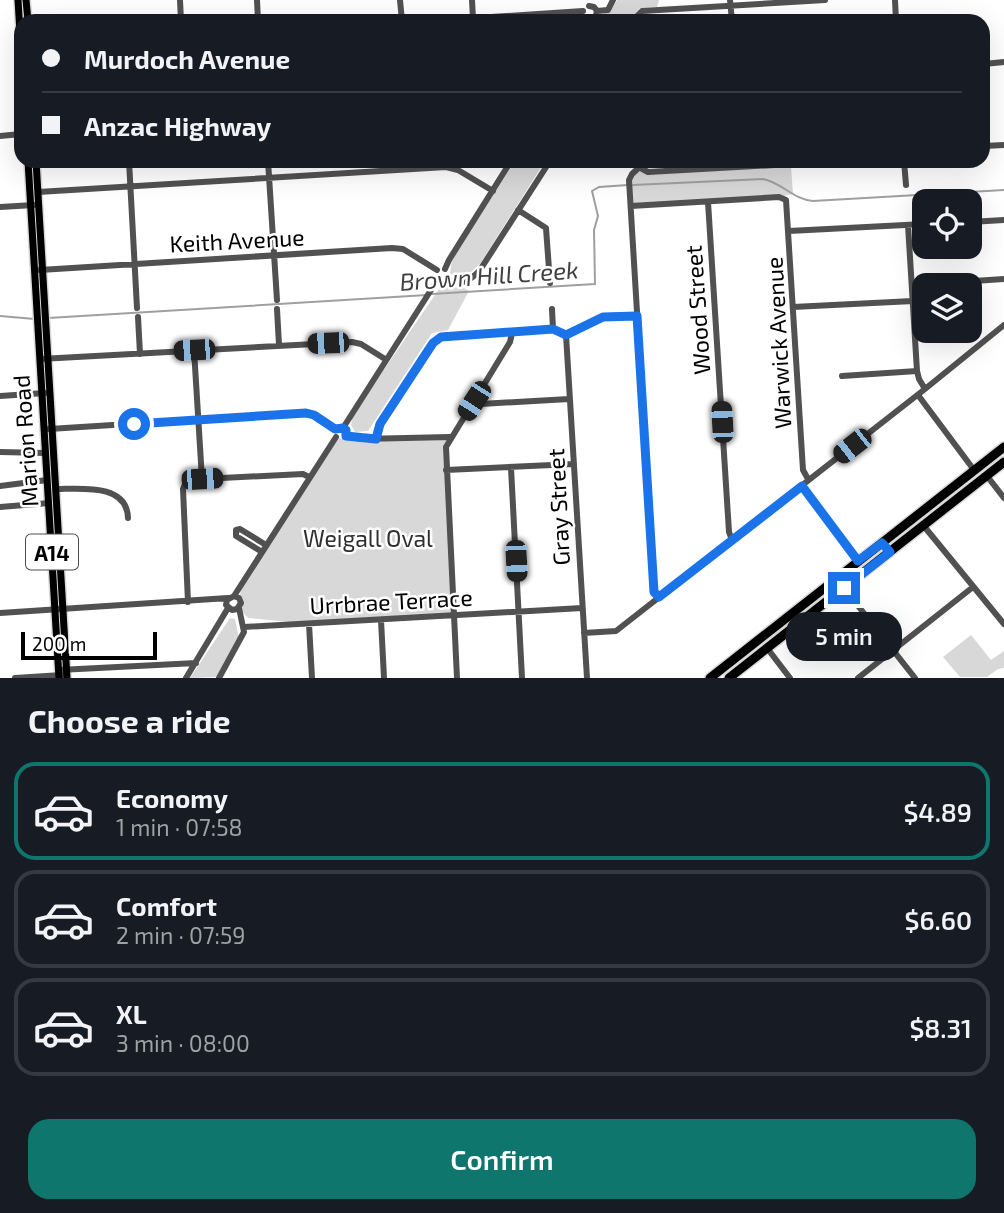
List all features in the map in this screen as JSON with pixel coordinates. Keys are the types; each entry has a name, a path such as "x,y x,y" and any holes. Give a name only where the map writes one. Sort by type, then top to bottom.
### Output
{"highway":[{"path":"710,677 1004,447"},
{"path":"729,677 1004,462"},
{"path":"952,488 954,494 966,492"},
{"path":"940,498 947,498 950,504"},
{"path":"882,543 890,552"},
{"path":"748,648 767,648"}],"main road":[{"name":"Marion Road","path":"28,168 36,311 42,324"},
{"name":"Marion Road","path":"36,168 45,311 42,324 48,429 56,489 52,505"},
{"name":"Marion Road","path":"48,429 45,453 52,505 63,674"}],"street":[{"path":"601,14 608,10 613,0"},
{"path":"639,14 642,11 731,3 825,0"},
{"path":"583,11 588,3"},
{"path":"546,14 583,11 587,14"},
{"path":"129,168 137,308"},
{"path":"269,168 277,300"},
{"path":"38,192 452,168 492,191"},
{"path":"445,269 507,168"},
{"path":"438,279 447,278 460,283 474,276 545,168"},
{"path":"659,597 654,592 629,180 638,168 649,172 721,168"},
{"path":"905,168 906,185"},
{"name":"Warwick Avenue","path":"708,202 779,197 788,204 803,470 808,480"},
{"path":"631,206 708,202"},
{"name":"Wood Street","path":"708,202 729,532 732,540"},
{"path":"0,207 39,205"},
{"path":"518,210 546,228 550,283"},
{"path":"982,221 1004,220"},
{"path":"908,225 912,273"},
{"path":"789,231 912,225"},
{"name":"Keith Avenue","path":"34,270 397,248 437,270"},
{"path":"186,677 338,431 438,279 437,270 445,269"},
{"path":"445,269 448,272 447,278"},
{"path":"982,280 1004,279"},
{"path":"793,307 912,300"},
{"path":"277,309 279,345"},
{"path":"552,309 553,329"},
{"path":"376,439 377,430 436,339 450,335 553,329 566,335 603,317 637,316"},
{"path":"138,317 140,354"},
{"path":"584,633 616,631 1004,325"},
{"path":"457,677 446,470 449,440 510,342 512,333"},
{"name":"Gray Street","path":"566,335 587,677"},
{"path":"44,359 356,342 385,359"},
{"path":"916,343 917,371 925,389"},
{"path":"194,350 202,479"},
{"path":"842,376 917,371"},
{"path":"0,396 46,393"},
{"path":"918,395 974,470"},
{"path":"474,401 481,404 569,399"},
{"path":"48,429 306,413 314,415 338,431 342,439 346,436 449,440"},
{"path":"0,452 45,453"},
{"path":"446,470 574,464"},
{"path":"511,468 522,677"},
{"path":"188,602 183,489 189,481 303,474 309,477"},
{"path":"986,476 1004,498"},
{"path":"0,486 47,480"},
{"path":"802,486 858,561"},
{"path":"56,489 100,489 109,492 127,508 128,519"},
{"path":"0,507 52,505"},
{"path":"923,525 1004,624"},
{"path":"858,677 974,587"},
{"path":"844,588 915,677"},
{"path":"0,613 212,600 233,604"},
{"path":"219,677 242,639 244,627 233,604"},
{"name":"Urrbrae Terrace","path":"244,627 582,608"},
{"path":"381,620 384,677"},
{"path":"309,624 312,677"},
{"path":"767,648 790,677"},
{"path":"15,677 195,663"}],"green space":[{"path":"617,0 659,0 657,7 640,8 635,14 604,14"},
{"path":"511,168 541,168 480,264 464,278 456,279 450,273 452,260"},
{"path":"638,168 649,172 791,168 793,194 631,206 630,177"},
{"path":"452,287 469,291 448,330 432,333 368,431 355,432 351,425 353,415 439,289"},
{"name":"Weigall Oval","path":"346,436 450,437 446,447 454,616 309,624 248,618 239,608 241,585 336,437 342,439"},
{"path":"230,618 235,619 239,638 216,677 190,678"},
{"path":"971,635 991,660 1004,651 1004,668 987,677 960,677 943,657"}],"waterway":[{"name":"Brown Hill Creek","path":"633,185 763,179 800,198 813,201 1004,190"},
{"name":"Brown Hill Creek","path":"432,294 595,284 594,230 598,216 592,191 599,187 628,185"},
{"name":"Brown Hill Creek","path":"48,318 427,295"},
{"name":"Brown Hill Creek","path":"0,316 35,319"}],"route":[{"path":"134,424 309,413 335,429 343,428 346,430 346,436 354,439 376,439 380,424 436,339 450,335 553,329 566,335 603,317 637,316 654,592 659,597 802,486 858,561 882,543 890,552 844,588"}]}
